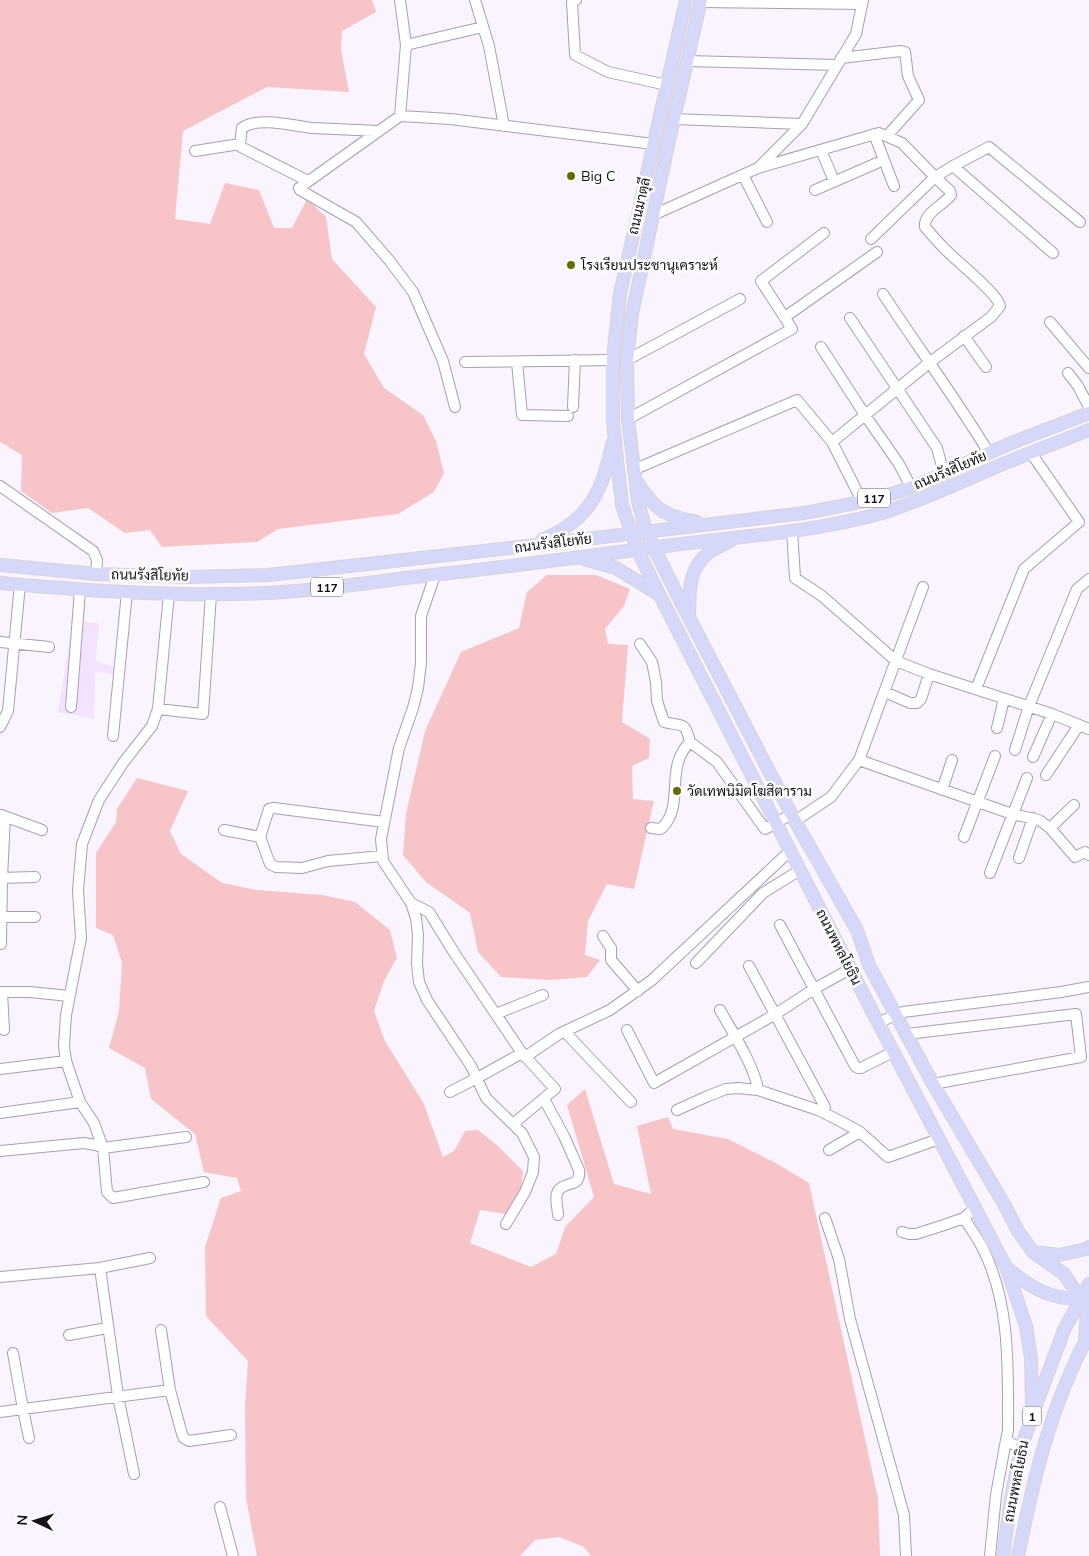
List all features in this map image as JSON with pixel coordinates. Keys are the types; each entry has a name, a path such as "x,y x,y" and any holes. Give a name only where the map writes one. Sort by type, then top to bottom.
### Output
{"main road":[{"name":"ถนนมาตุลี","path":"637,550 622,505 614,439 613,360 620,294 686,0"},
{"name":"ถนนมาตุลี","path":"653,547 646,532 638,502 634,474 628,419 627,360 632,314 646,246 701,1"},
{"path":"638,212 653,215"},
{"name":"ถนนรังสิโยทัย","path":"0,565 96,574 191,577 268,576 804,513 862,501 911,487 1089,413"},
{"name":"ถนนรังสิโยทัย","path":"0,582 80,590 169,594 270,593 580,558 792,530 845,522 907,505 1000,465 1089,430"},
{"path":"528,546 557,534 585,513 603,479 614,439"},
{"path":"992,452 1000,465"},
{"path":"634,474 645,494 660,510 679,518 711,524"},
{"path":"689,618 692,573 709,553 737,537"},
{"name":"ถนนพหลโยธิน","path":"653,547 794,817 854,923 869,964 933,1084 1018,1231 1033,1252 1064,1274 1085,1297 1087,1339 1060,1395 1050,1422 1030,1497 1018,1556"},
{"name":"ถนนพหลโยธิน","path":"637,550 850,969 1006,1267 1038,1291 1064,1298 1085,1297"},
{"path":"580,558 616,568 660,595"},
{"path":"1033,1252 1059,1255 1089,1247"},
{"path":"1006,1267 1026,1326 1031,1358 1032,1416"},
{"name":"ถนนพหลโยธิน","path":"1003,1556 1011,1498 1021,1449 1064,1330 1085,1297 1089,1284"}],"street":[{"path":"475,0 489,46 504,126"},
{"path":"576,0 572,2 575,55 608,72 667,84"},
{"path":"400,116 406,45 403,1"},
{"path":"701,1 863,2 856,34 802,124 758,168"},
{"path":"406,45 484,27"},
{"path":"687,61 839,62 901,51 905,52 908,76 915,95 919,100 887,136"},
{"path":"455,407 443,361 413,292 389,260 356,222 299,188 400,116 450,119 653,144"},
{"path":"674,119 802,124"},
{"path":"308,181 244,149 240,144 242,128 252,124 272,122 312,128 379,131"},
{"path":"653,215 758,168 879,133 902,142 935,178 950,191 951,195 926,220 925,227 947,252 990,292 1000,306 991,317 928,363 832,442"},
{"path":"874,134 894,186"},
{"path":"195,151 240,144"},
{"path":"871,239 935,178 989,147 1080,222"},
{"path":"821,150 834,182"},
{"path":"814,190 877,164"},
{"path":"953,166 1053,253"},
{"path":"743,175 766,222"},
{"path":"628,419 792,330 761,282 824,233"},
{"path":"785,317 877,252"},
{"path":"883,294 928,363 992,452"},
{"path":"627,360 740,298"},
{"path":"850,318 937,448 944,474"},
{"path":"1050,322 1089,368"},
{"path":"964,336 986,367"},
{"path":"821,347 864,415 899,464 911,487"},
{"path":"516,362 522,415 570,412 574,360"},
{"path":"465,362 613,360"},
{"path":"1068,373 1078,386 1089,408"},
{"path":"634,474 798,400 832,442 862,501"},
{"path":"976,689 1024,569 1079,522 1031,454"},
{"path":"0,486 93,551 97,560 96,574"},
{"path":"792,530 795,578 822,596 896,661 929,674 1052,714 1089,729"},
{"path":"435,575 421,616 421,663 418,688 399,748 381,839 382,856 383,861 411,903 416,918 419,982 427,1000 471,1066 486,1098 522,1134 534,1157 533,1172 525,1192 506,1224"},
{"path":"1015,750 1029,706 1077,589 1089,579"},
{"path":"1,723 8,710 20,584"},
{"path":"640,644 652,662 658,702 665,723 685,726 688,730 690,742 717,762 765,829 794,817 830,797 859,760 923,587"},
{"path":"71,708 80,590"},
{"path":"114,736 127,592"},
{"path":"169,594 158,709 152,726 123,763 98,800 82,844 78,890 81,938 66,1015 64,1046 66,1061 80,1102 94,1123 103,1148 107,1192 113,1198 204,1182"},
{"path":"158,709 203,714 211,594"},
{"path":"0,642 49,647"},
{"path":"885,692 910,703 917,703 929,674"},
{"path":"997,728 1004,699"},
{"path":"1033,757 1052,714"},
{"path":"1046,775 1079,725"},
{"path":"652,828 660,829 663,827 672,811 677,762 684,748 690,742"},
{"path":"964,838 994,756"},
{"path":"859,760 978,803 1012,814 1033,818 1050,828 1075,857 1088,852"},
{"path":"942,790 952,760"},
{"path":"990,873 1027,778"},
{"path":"1050,828 1074,805"},
{"path":"382,856 328,862 302,868 276,867 270,864 260,837 270,809 274,808 384,822"},
{"path":"1,944 3,816 42,830"},
{"path":"1019,858 1033,818"},
{"path":"224,830 260,837"},
{"path":"450,1092 523,1055 559,1034 610,1010 638,991 790,851"},
{"path":"696,963 763,892 800,870"},
{"path":"1,878 35,877"},
{"path":"411,903 429,912 523,1055 555,1089 513,1124"},
{"path":"1,917 35,917"},
{"path":"780,925 858,1068 868,1066 893,1052"},
{"path":"603,936 611,948 611,960 638,991"},
{"path":"749,966 825,1107"},
{"path":"627,1030 654,1084 850,969"},
{"path":"878,1023 896,1014 1089,987"},
{"path":"4,1030 1,992 30,992 69,996"},
{"path":"496,1014 543,995"},
{"path":"720,1010 736,1037 757,1080 758,1090"},
{"path":"907,1034 1076,1014 1081,1057 933,1084"},
{"path":"565,1032 631,1102"},
{"path":"0,1069 66,1061"},
{"path":"677,1110 726,1089 758,1090 818,1110 860,1132 888,1157 939,1139"},
{"path":"544,1099 580,1170 580,1176 577,1181 562,1187 558,1191 558,1215"},
{"path":"0,1113 80,1102"},
{"path":"829,1150 860,1132"},
{"path":"0,1151 84,1143 103,1148 186,1138"},
{"path":"902,1232 916,1234 964,1218 975,1208"},
{"path":"825,1218 839,1259 850,1319 904,1515 906,1556"},
{"path":"964,1218 983,1248 996,1283 1003,1314 1008,1368 1008,1431 996,1495 990,1556"},
{"path":"0,1277 100,1268 150,1258"},
{"path":"100,1268 118,1396 134,1474"},
{"path":"69,1334 107,1328"},
{"path":"161,1330 170,1390 184,1438 189,1441 231,1435"},
{"path":"13,1353 30,1438"},
{"path":"0,1412 170,1390"},
{"path":"1006,1440 1021,1449"},
{"path":"220,1507 233,1556"}],"shaded area":[{"path":"0,0 372,0 376,12 342,31 341,50 349,92 267,87 183,131 175,219 210,224 225,183 259,190 274,228 292,228 307,199 326,217 332,259 376,307 364,354 384,388 423,415 436,441 444,473 434,492 398,514 278,529 257,542 162,547 150,530 125,533 88,508 52,513 21,491 22,455 0,442"},
{"path":"547,575 596,575 630,589 624,606 605,629 608,644 628,645 622,722 650,739 649,758 632,766 633,799 654,801 634,889 607,884 588,921 585,955 600,960 587,977 551,980 501,977 478,952 470,913 426,882 403,855 406,814 425,731 461,652 519,628 527,592"},
{"path":"76,601 86,603 84,622 99,623 96,661 117,668 116,676 95,671 94,719 58,712"},
{"path":"137,778 188,791 170,831 181,854 222,883 257,890 322,895 355,902 390,930 397,958 384,981 374,1011 385,1041 424,1104 443,1157 454,1151 465,1131 478,1130 497,1145 523,1171 521,1190 507,1214 480,1210 470,1243 531,1267 556,1254 565,1227 594,1197 567,1105 585,1089 614,1184 651,1194 637,1126 668,1117 673,1129 728,1139 774,1162 809,1183 878,1498 880,1556 591,1556 584,1547 559,1537 535,1540 520,1556 257,1556 246,1498 245,1406 248,1361 206,1316 205,1247 221,1198 241,1191 237,1178 204,1172 195,1134 151,1099 145,1068 109,1048 119,1011 122,963 113,935 96,928 96,853 116,822 117,809"}],"place":[{"name":"Big C","path":"571,176"},
{"name":"โรงเรียนประชานุเคราะห์","path":"571,265"},
{"name":"วัดเทพนิมิตโฆสิตาราม","path":"677,791"}]}
